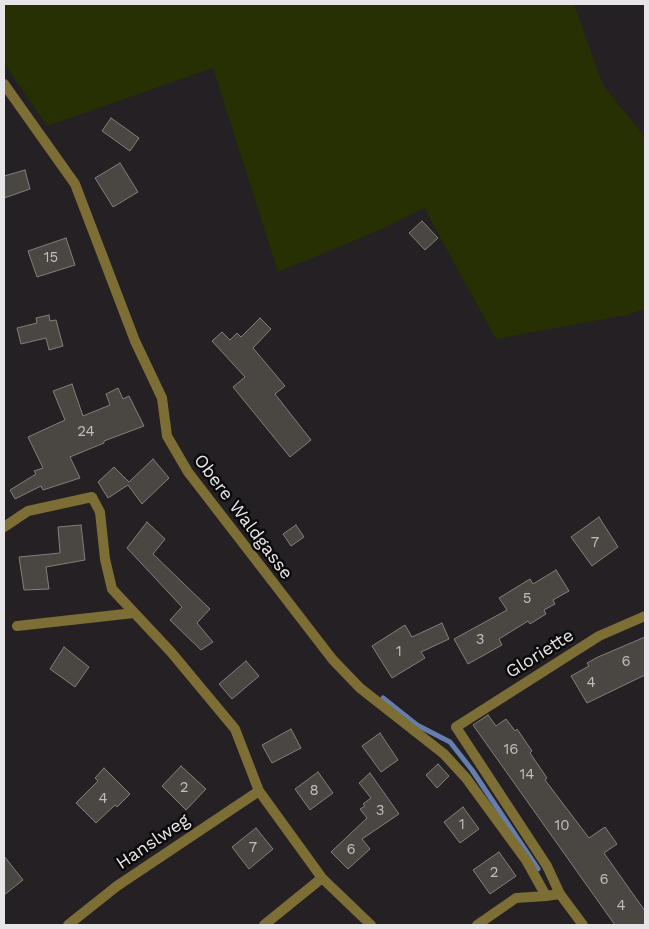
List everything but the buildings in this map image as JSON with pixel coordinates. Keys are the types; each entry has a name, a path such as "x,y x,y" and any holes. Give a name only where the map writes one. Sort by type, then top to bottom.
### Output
{"street":[{"name":"Obere Waldgasse","path":"4,84 75,184 135,341 162,398 167,436 188,472 333,660 360,688 444,754 466,778 526,860 546,896"},
{"path":"4,527 28,511 92,497 100,512 105,559 112,589 171,652 235,730 259,790 322,878 371,925"},
{"path":"17,626 134,613"},
{"name":"Gloriette","path":"560,894 548,866 456,727 599,636 645,616"},
{"name":"Hanslweg","path":"68,925 117,886 259,790"},
{"path":"264,925 322,878"},
{"path":"477,925 516,898 560,894 583,925"}],"green space":[{"path":"4,4 574,4 603,85 645,137 645,309 626,315 496,339 424,208 380,230 278,272 213,68 47,126 4,63"}],"waterway":[{"path":"383,698 417,725 450,742 472,770 538,869"}]}
